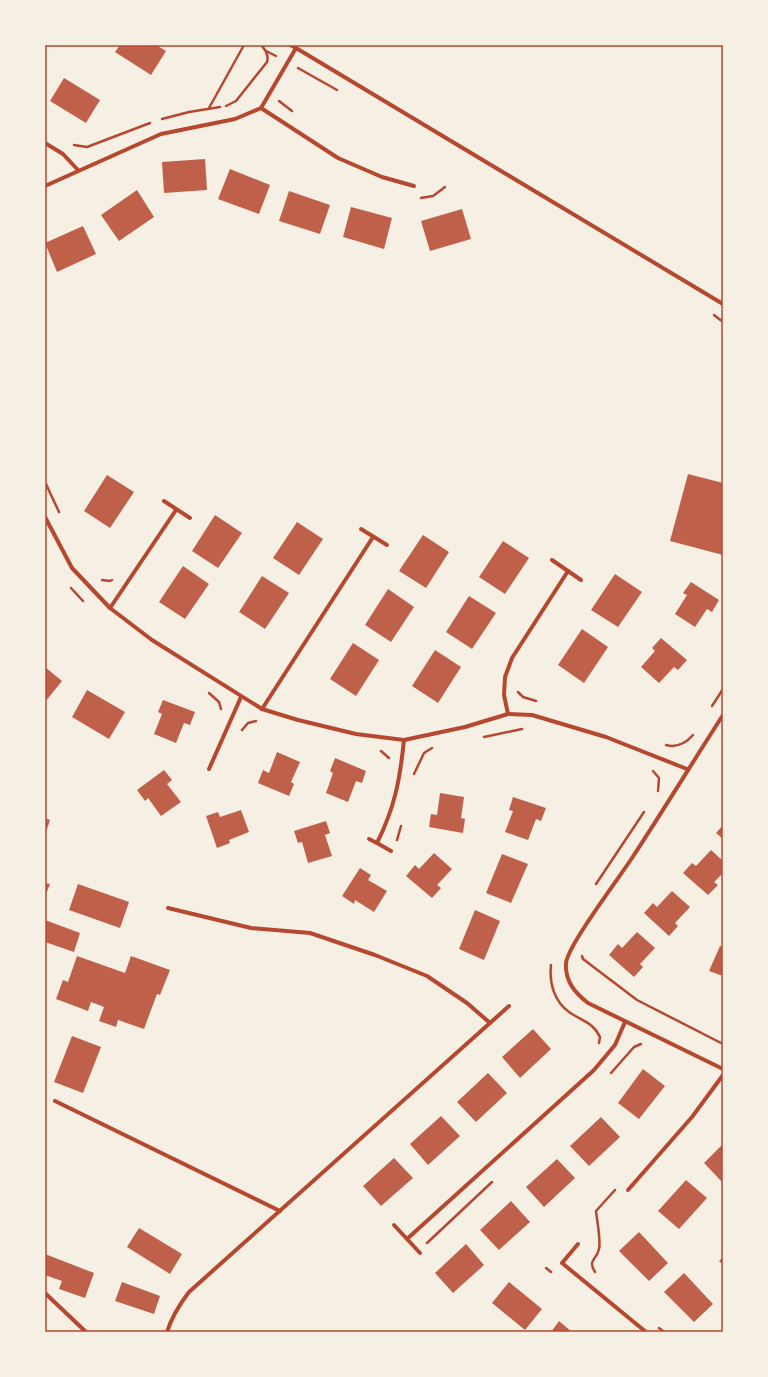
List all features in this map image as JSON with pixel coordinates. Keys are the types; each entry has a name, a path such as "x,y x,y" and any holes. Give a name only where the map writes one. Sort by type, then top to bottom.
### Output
{"street":[{"path":"290,45 592,224 723,304"},
{"path":"45,186 161,134 235,119 261,108 296,48"},
{"path":"261,108 338,158 382,177 414,186"},
{"path":"45,143 63,154 78,170"},
{"path":"164,501 190,518"},
{"path":"110,608 176,510"},
{"path":"45,517 72,568 110,608 152,640 262,709 298,720 356,734 404,740 465,727 508,714 532,715 606,737 687,769"},
{"path":"361,529 386,545"},
{"path":"262,709 373,537"},
{"path":"552,560 581,580"},
{"path":"508,714 504,695 505,677 512,658 568,571"},
{"path":"209,769 241,697"},
{"path":"723,715 687,769 632,859 574,946 566,962 569,983 577,995 588,1004 723,1069"},
{"path":"377,843 389,818 401,776 404,740"},
{"path":"369,839 391,850"},
{"path":"168,908 251,928 310,933 375,955 428,976 467,1002 490,1023"},
{"path":"167,1332 174,1312 190,1292 509,1006"},
{"path":"407,1239 594,1070 614,1045 625,1022"},
{"path":"628,1190 692,1117 723,1075"},
{"path":"55,1101 280,1211"},
{"path":"394,1225 420,1253"},
{"path":"578,1244 562,1263 646,1332"},
{"path":"45,1293 86,1332"}],"path":[{"path":"208,108 244,45"},
{"path":"70,144 87,147 128,130 171,116 228,105 236,100 267,62 268,58 266,51 261,45"},
{"path":"415,197 433,196 445,187"},
{"path":"45,482 61,516"},
{"path":"96,577 100,580 110,581 116,576"},
{"path":"69,585 84,602"},
{"path":"203,689 219,702 222,714"},
{"path":"517,689 523,697 537,701"},
{"path":"710,708 723,689"},
{"path":"239,734 248,723 259,721"},
{"path":"480,737 529,728"},
{"path":"661,743 669,746 678,745 688,741 694,734"},
{"path":"414,778 419,761 424,753 439,746"},
{"path":"375,750 383,752 390,759 390,764"},
{"path":"652,770 660,778 659,788 656,793"},
{"path":"594,887 646,809"},
{"path":"397,841 402,822"},
{"path":"586,950 582,956 583,959 636,1000 723,1044"},
{"path":"552,962 550,974 554,992 559,1002 569,1012 596,1028 600,1037 598,1047"},
{"path":"609,1075 638,1044 647,1045"},
{"path":"420,1253 428,1241 494,1180"},
{"path":"600,1277 592,1267 592,1260 599,1250 596,1211 616,1189"},
{"path":"654,1324 664,1332"}],"building":[{"path":"120,45 156,45 166,51 151,75 115,52"},
{"path":"64,78 100,100 86,123 50,101"},
{"path":"205,159 207,190 164,193 162,162"},
{"path":"230,169 270,185 259,214 218,199"},
{"path":"137,190 154,217 119,241 101,215"},
{"path":"289,191 330,205 320,234 279,221"},
{"path":"351,207 392,218 384,249 343,237"},
{"path":"462,209 471,239 430,251 421,221"},
{"path":"83,226 96,254 57,272 45,243"},
{"path":"688,474 723,483 723,555 670,541"},
{"path":"107,475 134,492 110,528 84,511"},
{"path":"215,515 242,533 218,568 192,551"},
{"path":"297,522 323,539 299,575 273,558"},
{"path":"423,535 449,552 426,588 399,571"},
{"path":"503,541 529,558 505,594 479,577"},
{"path":"183,566 209,584 185,619 159,602"},
{"path":"615,574 642,592 618,627 591,610"},
{"path":"262,576 289,593 265,629 239,612"},
{"path":"691,582 719,600 712,612 707,609 695,627 675,614 687,595 683,593"},
{"path":"388,589 414,607 391,642 365,625"},
{"path":"469,596 496,613 472,649 446,632"},
{"path":"582,629 608,647 584,683 558,665"},
{"path":"661,638 687,660 678,670 674,667 659,683 641,667 655,651 652,648"},
{"path":"353,643 379,660 356,696 330,679"},
{"path":"435,650 461,667 438,703 412,686"},
{"path":"45,667 62,681 45,702"},
{"path":"87,690 125,712 109,739 72,717"},
{"path":"163,700 195,712 190,725 184,723 176,743 154,734 162,714 158,712"},
{"path":"277,752 300,762 291,782 294,784 289,796 258,783 263,770 269,773"},
{"path":"335,758 366,771 362,783 356,781 348,802 326,793 333,773 330,771"},
{"path":"164,770 172,780 167,784 181,802 161,816 148,798 145,801 137,790"},
{"path":"440,793 464,797 461,818 465,819 463,833 429,827 431,814 437,815"},
{"path":"513,797 546,808 541,821 536,819 528,840 505,832 513,811 509,810"},
{"path":"241,810 249,832 229,840 230,843 217,848 206,816 218,812 220,817"},
{"path":"45,818 50,820 45,835"},
{"path":"326,821 330,833 325,835 332,856 308,863 302,842 298,843 294,831"},
{"path":"723,825 723,839 716,833"},
{"path":"711,850 723,861 723,873 714,882 718,885 708,895 683,873 692,863 696,866"},
{"path":"434,853 452,869 437,885 441,888 432,898 406,876 415,865 419,869"},
{"path":"502,854 528,864 511,903 486,893"},
{"path":"360,868 371,875 368,880 387,891 374,912 355,900 354,904 342,896"},
{"path":"45,883 50,884 45,896"},
{"path":"78,884 129,902 120,928 69,910"},
{"path":"672,891 690,907 675,923 678,926 669,936 644,913 653,903 657,907"},
{"path":"475,910 500,921 484,960 459,949"},
{"path":"45,920 80,933 74,952 45,942"},
{"path":"637,932 655,948 640,964 643,967 634,977 609,955 618,944 622,948"},
{"path":"720,946 723,947 723,976 709,971"},
{"path":"77,956 125,973 131,956 170,970 160,995 157,994 144,1029 118,1020 116,1027 99,1021 104,1007 91,1002 88,1011 56,999 63,980 68,982"},
{"path":"533,1029 551,1049 520,1078 502,1057"},
{"path":"72,1036 101,1047 83,1093 54,1082"},
{"path":"643,1069 665,1086 639,1119 618,1103"},
{"path":"488,1073 507,1093 476,1122 457,1102"},
{"path":"441,1116 460,1136 428,1165 410,1144"},
{"path":"601,1117 620,1137 589,1166 570,1146"},
{"path":"723,1144 723,1183 704,1163"},
{"path":"394,1158 413,1178 381,1206 363,1186"},
{"path":"557,1159 575,1178 544,1207 526,1187"},
{"path":"686,1180 707,1198 679,1229 658,1211"},
{"path":"511,1201 530,1222 499,1250 480,1230"},
{"path":"139,1228 182,1254 170,1274 127,1247"},
{"path":"639,1232 668,1263 649,1281 619,1251"},
{"path":"466,1244 484,1265 453,1293 435,1273"},
{"path":"45,1254 94,1273 85,1298 59,1289 62,1281 45,1275"},
{"path":"723,1257 723,1265 719,1261"},
{"path":"684,1273 713,1304 694,1322 664,1292"},
{"path":"122,1282 160,1296 154,1314 115,1301"},
{"path":"509,1282 542,1309 525,1330 492,1303"},
{"path":"559,1321 572,1332 551,1332"}]}
